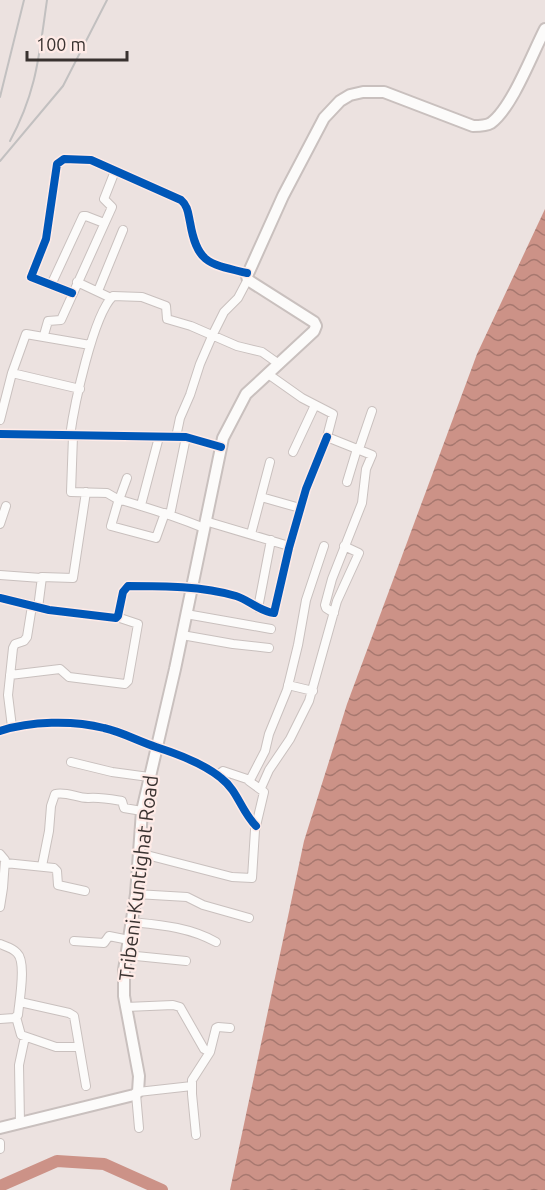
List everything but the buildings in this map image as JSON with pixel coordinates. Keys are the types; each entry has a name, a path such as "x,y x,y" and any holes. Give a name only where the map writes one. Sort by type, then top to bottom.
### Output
{"main road":[{"path":"247,276 283,195 324,117 340,101 350,95 363,92 384,92 473,126 483,126 491,123 501,113 545,29"},
{"name":"Tribeni-Kuntighat Road","path":"137,1093 138,1076 126,1007 124,970 136,894 142,811 223,438 246,394 314,331 316,326 314,322 247,276"},
{"path":"0,1128 137,1093"}],"street":[{"path":"72,293 31,277 46,239 57,164 64,159 84,159 184,202 196,248 202,257 247,276 238,298 224,312 213,334 180,418 176,436"},
{"path":"44,335 48,321 61,320 92,253 112,206 104,198 115,171"},
{"path":"51,285 83,216 104,223"},
{"path":"98,291 123,230"},
{"path":"77,282 111,298"},
{"path":"279,364 262,352 237,346 213,334 167,319 166,306 145,297 115,296 111,298 105,307 90,345 80,389 71,436 70,491 107,493 119,500 167,514 290,546"},
{"path":"0,420 25,335 28,333 44,335 90,345"},
{"path":"12,373 80,389"},
{"path":"117,618 125,588 192,588 234,595 258,608 275,612 300,508 333,414 296,394 268,374"},
{"path":"293,452 315,405"},
{"path":"347,482 372,411"},
{"path":"0,434 176,436 221,447"},
{"path":"141,505 159,436"},
{"path":"327,436 372,455 366,469 362,503 344,546 325,605 334,613"},
{"path":"127,478 111,525 113,528 156,538 167,514 186,437"},
{"path":"251,534 270,462"},
{"path":"0,574 73,579 86,492"},
{"path":"261,497 300,508"},
{"path":"0,525 6,506"},
{"path":"258,608 271,540"},
{"path":"249,781 266,751 269,734 288,685 306,600 324,546"},
{"path":"261,788 295,731 313,692 340,594 359,553 357,550 344,546"},
{"path":"12,727 8,705 13,648 15,644 24,641 27,637 41,578"},
{"path":"0,598 35,607 117,618 138,624 128,681 125,684 69,677 60,669 10,675"},
{"path":"186,614 271,629"},
{"path":"182,635 269,648"},
{"path":"288,685 313,692"},
{"path":"0,731 30,723 96,726 125,734 178,754 218,775 235,792 248,818 256,826"},
{"path":"71,762 112,772 149,777"},
{"path":"139,853 232,877 250,879 256,826 264,792 249,781 223,771 218,775"},
{"path":"42,866 51,806 55,794 62,793 88,798 96,796 122,801 124,808 142,811"},
{"path":"0,854 4,863 0,907"},
{"path":"4,863 56,868 57,883 60,886 85,891"},
{"path":"136,894 187,897 203,905 249,918"},
{"path":"131,922 194,931 216,942"},
{"path":"74,941 104,943 109,936 129,940"},
{"path":"0,944 16,951 20,957 22,972 20,1002 16,1017 20,1033 25,1037 56,1047 78,1047"},
{"path":"126,955 186,961"},
{"path":"20,1002 74,1016 86,1086"},
{"path":"126,1007 173,1005 180,1007 204,1049 210,1052"},
{"path":"0,1019 16,1017"},
{"path":"196,1136 193,1078 210,1052 216,1028 230,1028"},
{"path":"20,1123 19,1065 25,1037"},
{"path":"139,1128 137,1093 192,1086"},
{"path":"0,1143 0,1149"}],"water":[{"path":"545,209 545,1190 230,1190 304,841 347,704 477,354"}],"waterway":[{"path":"0,1186 57,1161 104,1164 162,1190"}],"railway":[{"path":"0,97 24,0"},
{"path":"10,141 26,106 36,72 47,0"},
{"path":"0,161 63,86 107,0"}],"cycle path":[{"path":"72,293 31,277 46,239 57,164 64,159 91,160 181,200 187,210 196,246 206,260 247,273"},
{"path":"0,434 186,437 221,447"},
{"path":"0,598 49,610 116,618 123,592 128,586 182,587 236,596 274,613 306,489 327,437"},
{"path":"0,731 25,725 65,723 92,725 124,734 190,760 214,773 232,789 256,826"}]}
